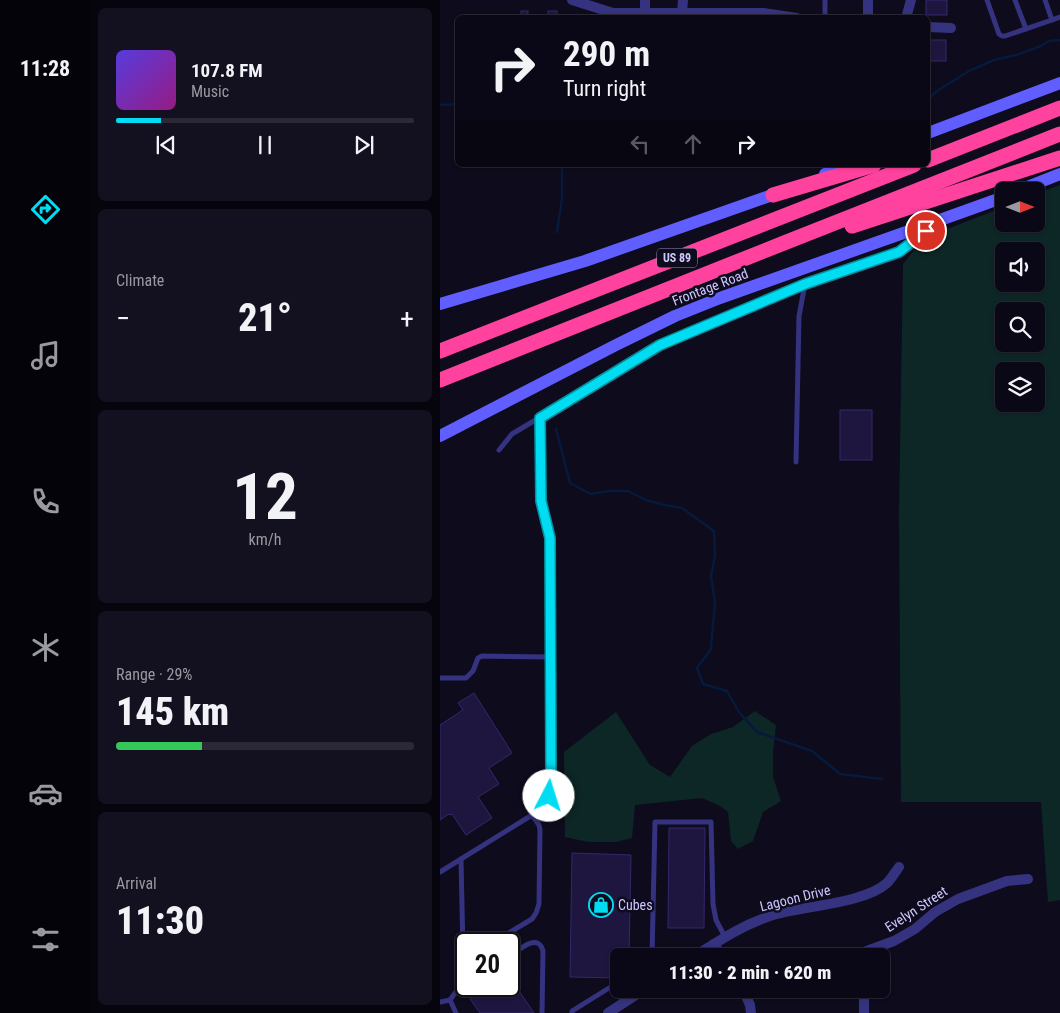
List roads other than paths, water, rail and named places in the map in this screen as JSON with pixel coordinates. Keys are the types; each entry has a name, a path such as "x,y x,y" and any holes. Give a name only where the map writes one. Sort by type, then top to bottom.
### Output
{"highway":[{"path":"930,148 1054,110"},
{"path":"930,159 1054,110"},
{"name":"US 89","path":"440,380 1060,134"},
{"path":"713,271 1060,158"},
{"path":"773,195 867,167"},
{"name":"US 89","path":"440,351 909,167"}],"main road":[{"path":"930,131 1060,83"},
{"path":"440,304 585,261 773,195 840,167"},
{"path":"1040,182 1060,174"},
{"name":"Frontage Road","path":"440,436 676,316 720,298 995,200"}],"street":[{"path":"572,0 601,4 612,13 763,13 777,15"},
{"path":"645,0 645,13"},
{"path":"682,13 683,0"},
{"path":"868,0 868,15"},
{"path":"907,15 911,0"},
{"path":"930,27 951,28"},
{"name":"Lagoon Drive","path":"708,948 737,930 771,916 871,893 887,883 899,867"},
{"name":"Evelyn Street","path":"878,948 915,929 935,912 958,898 1008,882 1028,879"},
{"path":"714,944 717,948"},
{"path":"608,1013 632,998"},
{"path":"749,998 751,1013"},
{"path":"864,998 864,1013"}],"lane":[{"path":"825,0 825,15"},
{"path":"987,0 999,34 1002,36 1060,17"},
{"path":"1015,0 1026,29"},
{"path":"1045,0 1052,20"},
{"path":"499,450 512,434 660,345 805,284 899,252 940,220"},
{"path":"796,462 799,316 805,284"},
{"path":"440,872 532,815 549,796 551,779 550,538 541,501 540,418"},
{"path":"440,678 466,678 473,671 478,658 482,656 551,657"},
{"path":"510,932 532,919 539,904 540,830 539,824 532,815"},
{"path":"652,948 655,822 712,822 713,904 716,920 725,937"},
{"path":"461,859 463,932"},
{"path":"520,950 532,942 538,942 542,945 542,1013"},
{"path":"572,1013 572,1011 609,988 614,987 624,1003"},
{"path":"440,1002 450,1000 455,993"},
{"path":"450,1000 456,1013"}],"waterway":[{"path":"930,97 969,71 994,60 1041,46 1049,41 1060,40"},
{"path":"440,105 455,104"},
{"path":"557,232 562,198 562,167"},
{"path":"556,429 570,483 591,494 609,491 628,491 646,500 682,508 714,531 715,556 711,576 715,602 711,649 697,668 703,684 727,691 739,712 757,732 812,751 840,774 882,779"}],"place":[{"name":"Cubes","path":"601,905"}]}
